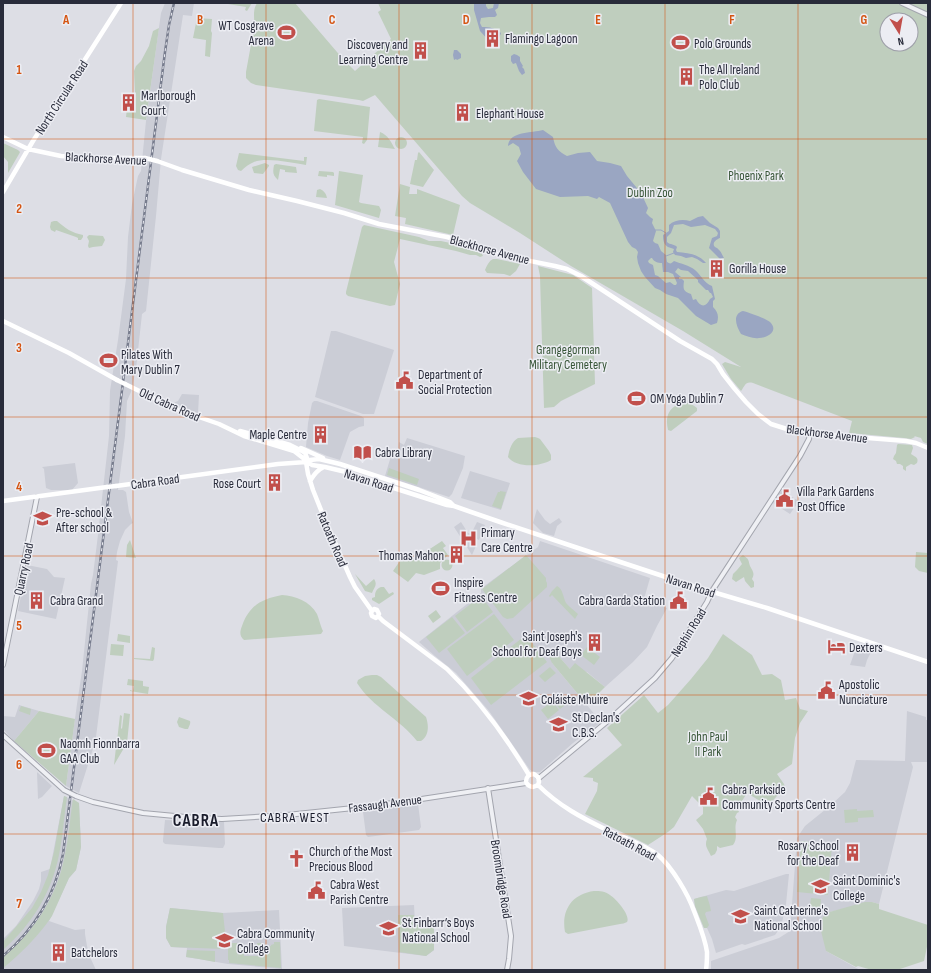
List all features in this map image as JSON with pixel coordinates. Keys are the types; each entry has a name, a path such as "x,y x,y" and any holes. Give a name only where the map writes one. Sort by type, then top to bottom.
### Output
{"main road":[{"name":"North Circular Road","path":"3,192 28,148 121,3"},
{"name":"Blackhorse Avenue","path":"3,137 28,148 73,157 115,159 145,158 157,160 182,170 249,190 304,203 379,224 447,237 501,255 555,266 574,272 712,360 717,364 734,388 751,407 766,420 781,428 810,433 906,441 928,448"},
{"name":"Old Cabra Road","path":"3,321 128,386 176,408 231,429 290,445 302,451 307,458 306,462"},
{"name":"Old Cabra Road","path":"231,429 244,436 294,451 306,462"},
{"name":"Navan Road","path":"290,445 306,450 328,461 419,490 450,502 454,506"},
{"name":"Navan Road","path":"306,462 314,459 328,461"},
{"name":"Navan Road","path":"306,462 312,465 346,472 454,506 928,662"},
{"name":"Ratoath Road","path":"306,462 313,490 345,566 355,587 372,611 374,609 377,610 379,612 378,616 447,669 460,681 506,739 529,775"},
{"name":"Cabra Road","path":"3,501 278,464 306,462"},
{"path":"310,481 319,469 325,467"},
{"path":"534,774 538,776 538,785 531,787 526,783 529,775 534,774"},
{"name":"Ratoath Road","path":"538,785 553,800 571,812 648,849 658,855 665,862 683,888 693,906 706,948 706,970"}],"street":[{"path":"902,3 928,15"},
{"name":"Nephin Road","path":"539,778 607,721 655,678 672,658 707,602 712,591 800,456 809,439 810,433"},
{"name":"Quarry Road","path":"3,665 37,497"},
{"name":"Fassaugh Avenue","path":"3,735 64,790 93,802 143,813 222,818 287,814 415,800 526,783"},
{"name":"Broombridge Road","path":"488,788 511,936 507,970"}],"shaded area":[{"path":"165,3 194,3 192,16 183,15 161,159 146,311 142,314 136,369 131,392 127,401 125,436 118,490 123,490 126,492 129,512 133,523 125,530 117,552 116,560 118,561 96,737 79,793 66,786 82,671 97,543 109,436 110,391 126,279 128,237 132,204 138,176 141,171 146,121 161,13"},
{"path":"331,331 336,331 394,350 374,414 363,414 315,397"},
{"path":"182,394 199,395 198,413 173,403 178,401"},
{"name":"Maple Centre","path":"314,401 364,418 364,426 350,432 340,460 306,447 308,423 312,403"},
{"path":"407,438 465,456 463,468 452,494 449,497 385,476 391,456 394,453 397,454 398,452 399,442 404,445"},
{"path":"75,463 78,483 72,490 51,490 46,488 44,469 42,467"},
{"path":"470,471 510,483 501,510 461,498"},
{"path":"782,491 799,501 790,514 773,503"},
{"path":"537,509 550,524 559,518 562,522 557,526 554,536 543,533 533,523"},
{"name":"Primary Care Centre","path":"461,522 468,533 471,534 477,522 485,525 479,540 475,538 473,539 476,546 472,555 454,527"},
{"path":"540,541 650,578 644,599 667,608 647,647 633,662 605,687 587,672 570,669 555,652 552,663 601,722 573,743 540,772 534,772 530,770 489,711 456,673 419,642 481,593 481,589 483,587 538,547"},
{"path":"27,565 47,569 54,577 65,578 56,619 18,611"},
{"path":"857,645 872,650 865,667 850,665"},
{"path":"19,705 39,711 14,741 3,729 3,716 15,717"},
{"path":"907,711 926,717 926,720 928,720 928,762 911,762 913,767 879,904 872,902 826,913 826,951 860,970 711,970 711,961 779,938 790,931 797,838 805,826 845,792 850,783 856,760 905,761"},
{"path":"37,772 52,786 42,797 38,799"},
{"path":"64,796 79,803 81,847 76,870 69,878 49,921 75,930 85,929 87,946 96,970 3,970 3,939 16,926 33,901 39,889 41,872 50,869"},
{"path":"418,804 421,827 419,830 368,837 366,835 363,812"},
{"path":"165,820 224,822 225,844 223,848 219,848 165,844 163,840"},
{"name":"Saint Catherine's National School","path":"789,874 786,904 781,927 775,935 716,953 712,939 707,928 704,928 695,906 694,899 726,890 734,891"},
{"name":"St Finbarr’s Boys National School","path":"414,905 415,923 434,922 434,950 426,956 344,946 342,908"},
{"name":"Cabra Community College","path":"170,908 222,913 279,910 282,969 228,964 186,957 187,948 171,947 166,938 166,927"}],"green space":[{"path":"228,3 252,3 247,11 245,10 246,7"},
{"name":"Phoenix Park","path":"257,3 295,3 355,71 391,39 378,12 381,10 378,3 928,3 928,444 923,442 921,438 914,436 915,437 911,439 849,433 852,421 753,383 747,383 741,391 731,379 722,364 725,362 741,367 683,331 571,266 470,203 462,196 375,95 363,101 251,83 246,78 246,72 254,28 254,12"},
{"path":"197,18 212,19 210,57 205,56 206,40 193,38"},
{"path":"159,28 146,120 126,117 127,108 133,109 135,93 134,71 149,46 153,31"},
{"path":"319,99 370,107 367,140 364,144 362,143 363,137 314,131 317,100"},
{"path":"380,132 391,141 395,149 378,147"},
{"path":"401,137 405,139 407,143 405,147 401,149 397,147 395,143 397,139"},
{"path":"3,143 20,152 8,173 8,162 3,156"},
{"path":"419,152 434,170 423,187 410,184 415,160 417,160"},
{"path":"239,153 304,161 304,157 307,157 306,165 266,160 254,162 241,171 238,170 236,166"},
{"path":"265,163 269,166 263,174 254,173 252,167"},
{"path":"274,165 296,167 297,173 285,172 285,170 280,169 278,180 273,173"},
{"path":"319,171 333,172 334,176 318,176"},
{"path":"339,171 363,175 359,202 379,206 381,210 379,218 335,205"},
{"path":"400,184 410,187 409,194 417,194 417,189 460,205 453,235 405,224 406,218 395,216"},
{"path":"320,189 325,192 327,198 316,197 317,190"},
{"path":"57,221 72,232 83,235 83,237 81,240 78,240 76,237 56,230 55,232 51,230 51,222"},
{"path":"364,225 419,237 429,241 441,241 455,244 482,254 483,256 480,257 470,255 400,239 394,262 400,284 395,305 390,306 348,296 346,292 362,227"},
{"path":"89,235 103,236 105,240 102,246 89,248 89,241 87,237"},
{"path":"493,259 520,264 516,271 510,276 504,274 487,273 485,270 489,262"},
{"name":"Grangegorman Military Cemetery","path":"538,266 573,275 592,288 595,384 561,401 554,407 544,408 540,276"},
{"path":"682,403 692,404 697,408 697,411 671,431 668,430 667,417 669,413 673,407"},
{"path":"535,437 540,439 549,451 551,460 541,464 522,465 512,461 508,457 511,446 516,439"},
{"path":"898,444 912,445 913,448 911,454 917,459 917,463 906,467 906,471 903,469 903,466 897,464 893,459"},
{"path":"389,468 419,479 417,485 387,475"},
{"path":"498,492 506,492 501,509 492,506"},
{"path":"130,540 136,558 126,557 127,545"},
{"path":"442,541 446,546 443,548 448,555 440,563 440,569 424,575 416,573 408,582 393,571 406,552 413,560"},
{"path":"916,552 928,553 928,573 919,571 915,567"},
{"path":"526,555 546,578 547,587 513,618 507,619 503,617 482,589"},
{"path":"743,555 747,558 753,572 752,579 754,582 754,587 751,588 745,581 744,577 736,582 732,579 733,574 742,564 739,558"},
{"path":"447,559 451,561 453,565 451,569 447,571 443,569 441,565 443,561"},
{"path":"355,574 366,586 374,579 376,584 372,593 365,591"},
{"path":"557,586 562,591 566,603 578,614 575,619 552,595 550,597 549,596"},
{"path":"381,587 384,587 389,594 393,592 394,594 379,604 372,600 372,598 375,597 376,591"},
{"path":"282,595 302,600 314,609 323,631 321,634 244,640 240,633 245,619 252,608 262,601"},
{"path":"481,596 493,612 467,632 455,616"},
{"path":"436,610 441,617 433,623 428,616"},
{"path":"494,614 514,640 467,676 447,649"},
{"path":"452,617 465,633 439,653 426,637"},
{"path":"118,634 130,636 130,643 117,641"},
{"name":"John Paul II Park","path":"723,634 752,655 762,675 772,674 781,680 785,700 796,698 800,709 808,711 800,723 795,738 792,764 777,774 785,787 768,806 747,793 742,801 736,805 739,812 735,817 737,820 735,842 733,845 720,848 717,846 715,854 711,856 706,846 707,839 703,829 696,820 703,814 703,807 692,796 674,827 648,845 585,814 597,791 598,783 593,781 593,778 583,777 622,745 607,728 644,695 658,713 668,705 708,658"},
{"path":"526,635 547,662 491,705 471,678"},
{"path":"111,644 124,645 123,656 110,655"},
{"path":"152,647 155,648 153,661 134,659 150,659"},
{"path":"587,647 600,657 594,665 581,655"},
{"path":"547,652 555,652 570,669 575,663 605,687 587,705 552,663"},
{"path":"550,667 556,673 545,682 539,676"},
{"path":"372,675 381,677 426,717 428,730 424,739 417,741 403,726 370,699 363,691 357,683 358,680 365,676"},
{"path":"128,679 143,681 143,686 149,687 148,694 130,691 133,691 134,686 127,685"},
{"path":"566,697 571,698 569,702 560,709 555,703"},
{"path":"553,702 559,710 548,719 541,710"},
{"path":"21,706 31,709 30,715 19,711"},
{"name":"Naomh Fionnbarra GAA Club","path":"39,711 75,719 66,786 14,741"},
{"path":"124,713 130,714 127,743 117,741 120,715 122,716 122,729"},
{"path":"179,717 190,721 188,729 179,727 177,722"},
{"path":"116,747 124,748 114,765"},
{"path":"64,796 67,797 62,841 51,883 31,919 23,930 3,950 3,942 32,908 48,875 54,852"},
{"path":"73,799 79,803 81,847 76,870 69,878 52,916 47,923 30,944 3,968 3,957 15,947 35,924 51,898 57,884 62,869"},
{"path":"857,809 857,811 873,810 874,817 858,818 858,822 845,823 844,810"},
{"path":"801,841 832,844 828,895 797,892"},
{"path":"594,891 606,893 612,897 625,911 628,919 627,922 568,934 565,932 564,924 570,904 574,899"},
{"path":"707,896 711,911 706,912 705,914 709,925 707,928 704,928 695,906 694,899"},
{"path":"811,898 821,899 820,915 809,914"},
{"path":"865,902 879,904 879,909 928,925 928,942 924,961 897,970 872,970 858,966 856,967 826,951 819,923 826,913"},
{"path":"170,908 223,913 226,941 224,949 171,947 166,938 166,927"},
{"path":"398,915 414,915 415,923 434,922 434,950 426,956 399,952"},
{"path":"274,942 280,942 281,968 229,963 228,943 237,943 238,960 238,944 243,943 244,956 258,956 257,943 263,943 263,947 271,946"},
{"path":"187,950 215,951 215,962 186,957"}],"water":[{"path":"474,3 486,3 488,9 493,8 494,3 499,3 498,8 495,10 497,15 495,17 481,18 480,23 482,27 492,28 501,33 499,38 494,42 490,42 480,31 474,10"},
{"path":"454,50 457,50 461,54 461,58 454,60"},
{"path":"514,54 520,57 525,73 522,75 516,63 513,64 511,61 511,56"},
{"path":"543,130 553,137 557,149 567,156 590,152 597,161 621,166 641,193 648,208 646,213 653,219 652,223 656,231 653,241 658,244 661,251 666,255 667,262 672,263 674,261 690,267 712,286 715,299 713,301 713,307 718,316 717,323 711,325 696,316 678,298 655,288 645,277 638,263 638,252 628,242 610,203 599,197 597,199 588,196 560,197 536,189 523,172 517,161 521,154 519,147 513,143 508,146 509,141 517,135","holes":["651,258 656,262 662,263 663,272 673,274 677,283 676,285 670,282 666,283 655,275 653,265 648,261","678,268 688,271 706,290 711,293 713,297 707,304 699,304 696,299 693,300 691,294 685,291 684,281 679,279 679,277 681,277 675,272"]},
{"path":"703,216 720,231 720,238 716,240 714,246 718,248 724,258 720,259 709,248 712,238 717,236 718,233 715,229 705,225 691,227 683,224 674,225 671,233 667,237 667,242 677,247 677,252 697,256 706,263 692,257 686,258 675,255 673,252 674,249 665,244 663,235 669,231 669,225 676,221 690,221"},
{"path":"743,311 761,317 770,322 773,331 766,337 762,338 750,337 741,334 736,317"}],"waterway":[{"path":"655,230 661,230 666,233"},
{"path":"666,256 674,253"}],"railway":[{"path":"3,956 25,934 42,910 55,883 63,854 165,52 174,3"}],"place":[{"name":"WT Cosgrave Arena","path":"287,32"},
{"name":"Flamingo Lagoon","path":"492,38"},
{"name":"Polo Grounds","path":"681,43"},
{"name":"Discovery and Learning Centre","path":"421,51"},
{"name":"The All Ireland Polo Club","path":"686,76"},
{"name":"Marlborough Court","path":"128,102"},
{"name":"Elephant House","path":"463,113"},
{"name":"Gorilla House","path":"716,268"},
{"name":"Pilates With Mary Dublin 7","path":"108,361"},
{"name":"Department of Social Protection","path":"405,381"},
{"name":"OM Yoga Dublin 7","path":"637,398"},
{"name":"Maple Centre","path":"320,434"},
{"name":"Cabra Library","path":"362,452"},
{"name":"Rose Court","path":"274,483"},
{"name":"Villa Park Gardens Post Office","path":"784,498"},
{"name":"Pre-school & After school","path":"43,519"},
{"name":"Primary Care Centre","path":"468,539"},
{"name":"Thomas Mahon","path":"457,555"},
{"name":"Inspire Fitness Centre","path":"441,589"},
{"name":"Cabra Grand","path":"37,600"},
{"name":"Cabra Garda Station","path":"678,600"},
{"name":"Saint Joseph's School for Deaf Boys","path":"595,643"},
{"name":"Dexters","path":"836,647"},
{"name":"Apostolic Nunciature","path":"826,691"},
{"name":"Coláiste Mhuire","path":"528,699"},
{"name":"St Declan's C.B.S.","path":"559,724"},
{"name":"Naomh Fionnbarra GAA Club","path":"47,750"},
{"name":"Cabra Parkside Community Sports Centre","path":"709,796"},
{"name":"Rosary School for the Deaf","path":"852,852"},
{"name":"Church of the Most Precious Blood","path":"296,858"},
{"name":"Saint Dominic's College","path":"820,887"},
{"name":"Cabra West Parish Centre","path":"317,891"},
{"name":"Saint Catherine's National School","path":"741,917"},
{"name":"St Finbarr’s Boys National School","path":"389,929"},
{"name":"Cabra Community College","path":"224,940"},
{"name":"Batchelors","path":"58,952"}],"district":[{"name":"CABRA WEST","path":"295,817"},
{"name":"CABRA","path":"196,820"}],"park label":[{"name":"Dublin Zoo","path":"650,192"}]}
